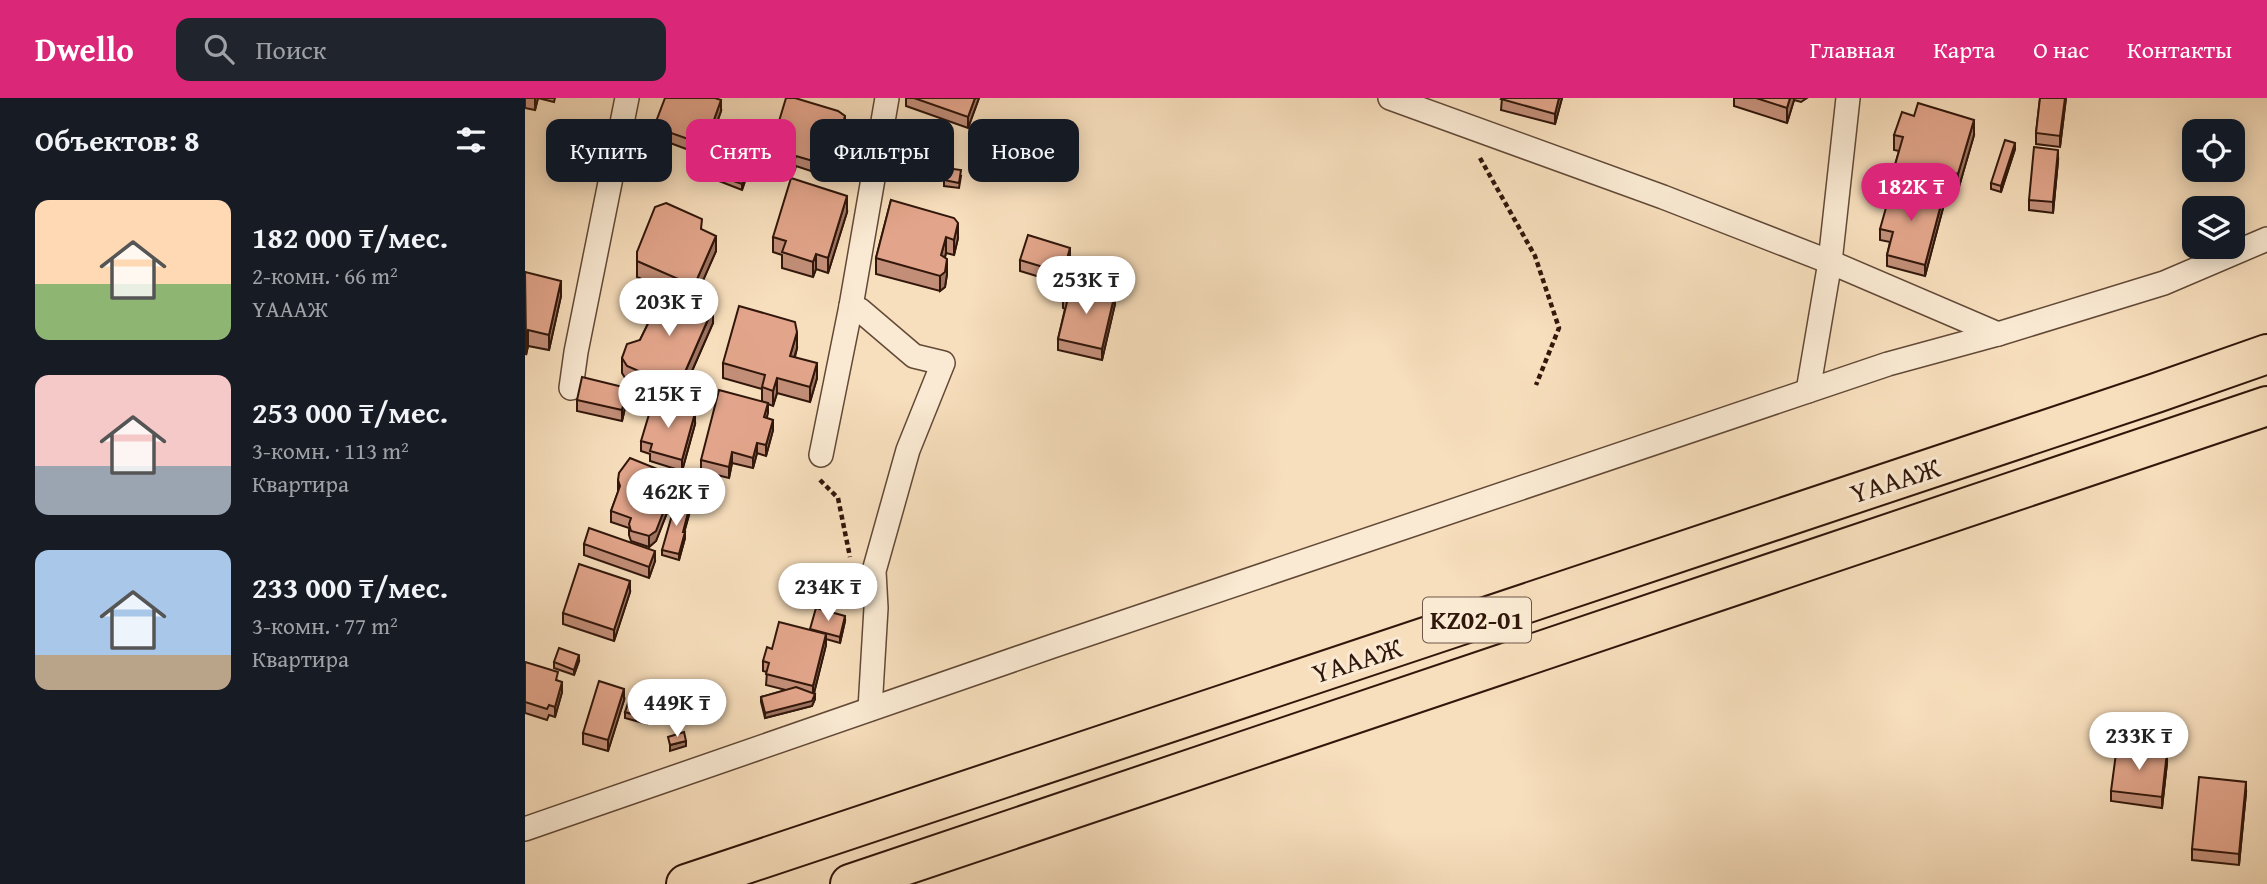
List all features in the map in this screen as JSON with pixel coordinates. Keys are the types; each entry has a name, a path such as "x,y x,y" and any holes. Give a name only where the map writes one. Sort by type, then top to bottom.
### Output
{"highway":[{"name":"ҮАААЖ","path":"686,884 2267,354"},
{"name":"ҮАААЖ","path":"850,884 2267,407"}],"street":[{"path":"571,388 627,98"},
{"path":"821,455 851,306 887,98"},
{"path":"1391,98 1434,106 1830,262 1998,334"},
{"path":"1808,391 1830,262 1848,98"},
{"path":"525,828 1888,364 1998,334 2164,283 2267,239"},
{"path":"851,306 860,310 914,356 943,363 908,450 874,571 876,608 870,709"}],"path":[{"path":"1478,154 1535,256 1559,328 1536,385"},
{"path":"821,455 820,482 838,498 851,562"}],"building":[{"path":"665,98 721,100 714,119 686,119 686,138 672,133 672,119 657,119"},
{"path":"786,98 795,98 838,111 845,116 844,119 810,119 810,160 796,156 796,119 780,119"},
{"path":"914,98 975,98 968,117"},
{"path":"1502,98 1559,98 1555,114"},
{"path":"1756,98 1790,98 1787,108"},
{"path":"2040,98 2065,98 2060,136 2036,133"},
{"path":"1918,103 1974,120 1958,174 1954,173 1951,183 1895,165 1903,137 1894,135 1902,112 1914,116"},
{"path":"2005,140 2015,143 2001,186 1991,183"},
{"path":"2034,147 2058,150 2053,202 2029,200"},
{"path":"954,169 961,170 959,183 954,182"},
{"path":"796,180 847,196 828,258 816,254 813,262 782,252 786,241 773,237 790,182 796,182"},
{"path":"1893,183 1943,197 1925,265 1887,255 1893,232 1880,229"},
{"path":"891,200 954,218 958,223 954,240 946,237 941,255 947,259 945,272 940,276 876,258"},
{"path":"666,203 702,219 701,229 716,236 694,286 637,261 637,252 655,207"},
{"path":"1028,235 1070,248 1063,273 1020,260"},
{"path":"525,272 561,281 549,335 528,330 526,340"},
{"path":"1073,283 1115,293 1102,349 1058,339 1068,298 1063,297 1065,287 1072,288"},
{"path":"666,287 713,308 678,388 627,366 622,358 627,344 640,340"},
{"path":"739,306 795,322 797,332 790,356 817,363 810,387 777,378 773,391 762,387 765,375 723,363"},
{"path":"582,377 627,388 622,410 577,400"},
{"path":"719,390 768,403 764,417 773,420 766,445 757,443 753,458 732,452 729,467 701,460"},
{"path":"653,401 695,413 682,460 650,451 652,444 641,441"},
{"path":"630,458 677,477 656,531 649,536 631,531 631,518 611,511 620,486 619,473"},
{"path":"676,501 690,505 679,554 662,550"},
{"path":"589,528 655,551 649,567 584,544"},
{"path":"579,564 630,581 614,630 563,613"},
{"path":"816,608 845,616 840,637 810,629"},
{"path":"779,622 826,634 813,686 766,674 769,663 763,661 767,647 772,649"},
{"path":"559,648 579,655 574,670 554,662"},
{"path":"525,662 558,672 556,680 562,682 555,707 549,705 547,709 525,702"},
{"path":"599,681 624,689 608,740 583,733"},
{"path":"796,687 815,694 812,701 765,713 761,697"},
{"path":"631,694 652,701 647,719 625,712"},
{"path":"684,732 686,741 670,745 668,737"},
{"path":"2117,746 2167,752 2162,797 2111,791"},
{"path":"2199,777 2246,782 2239,854 2192,849"}]}
